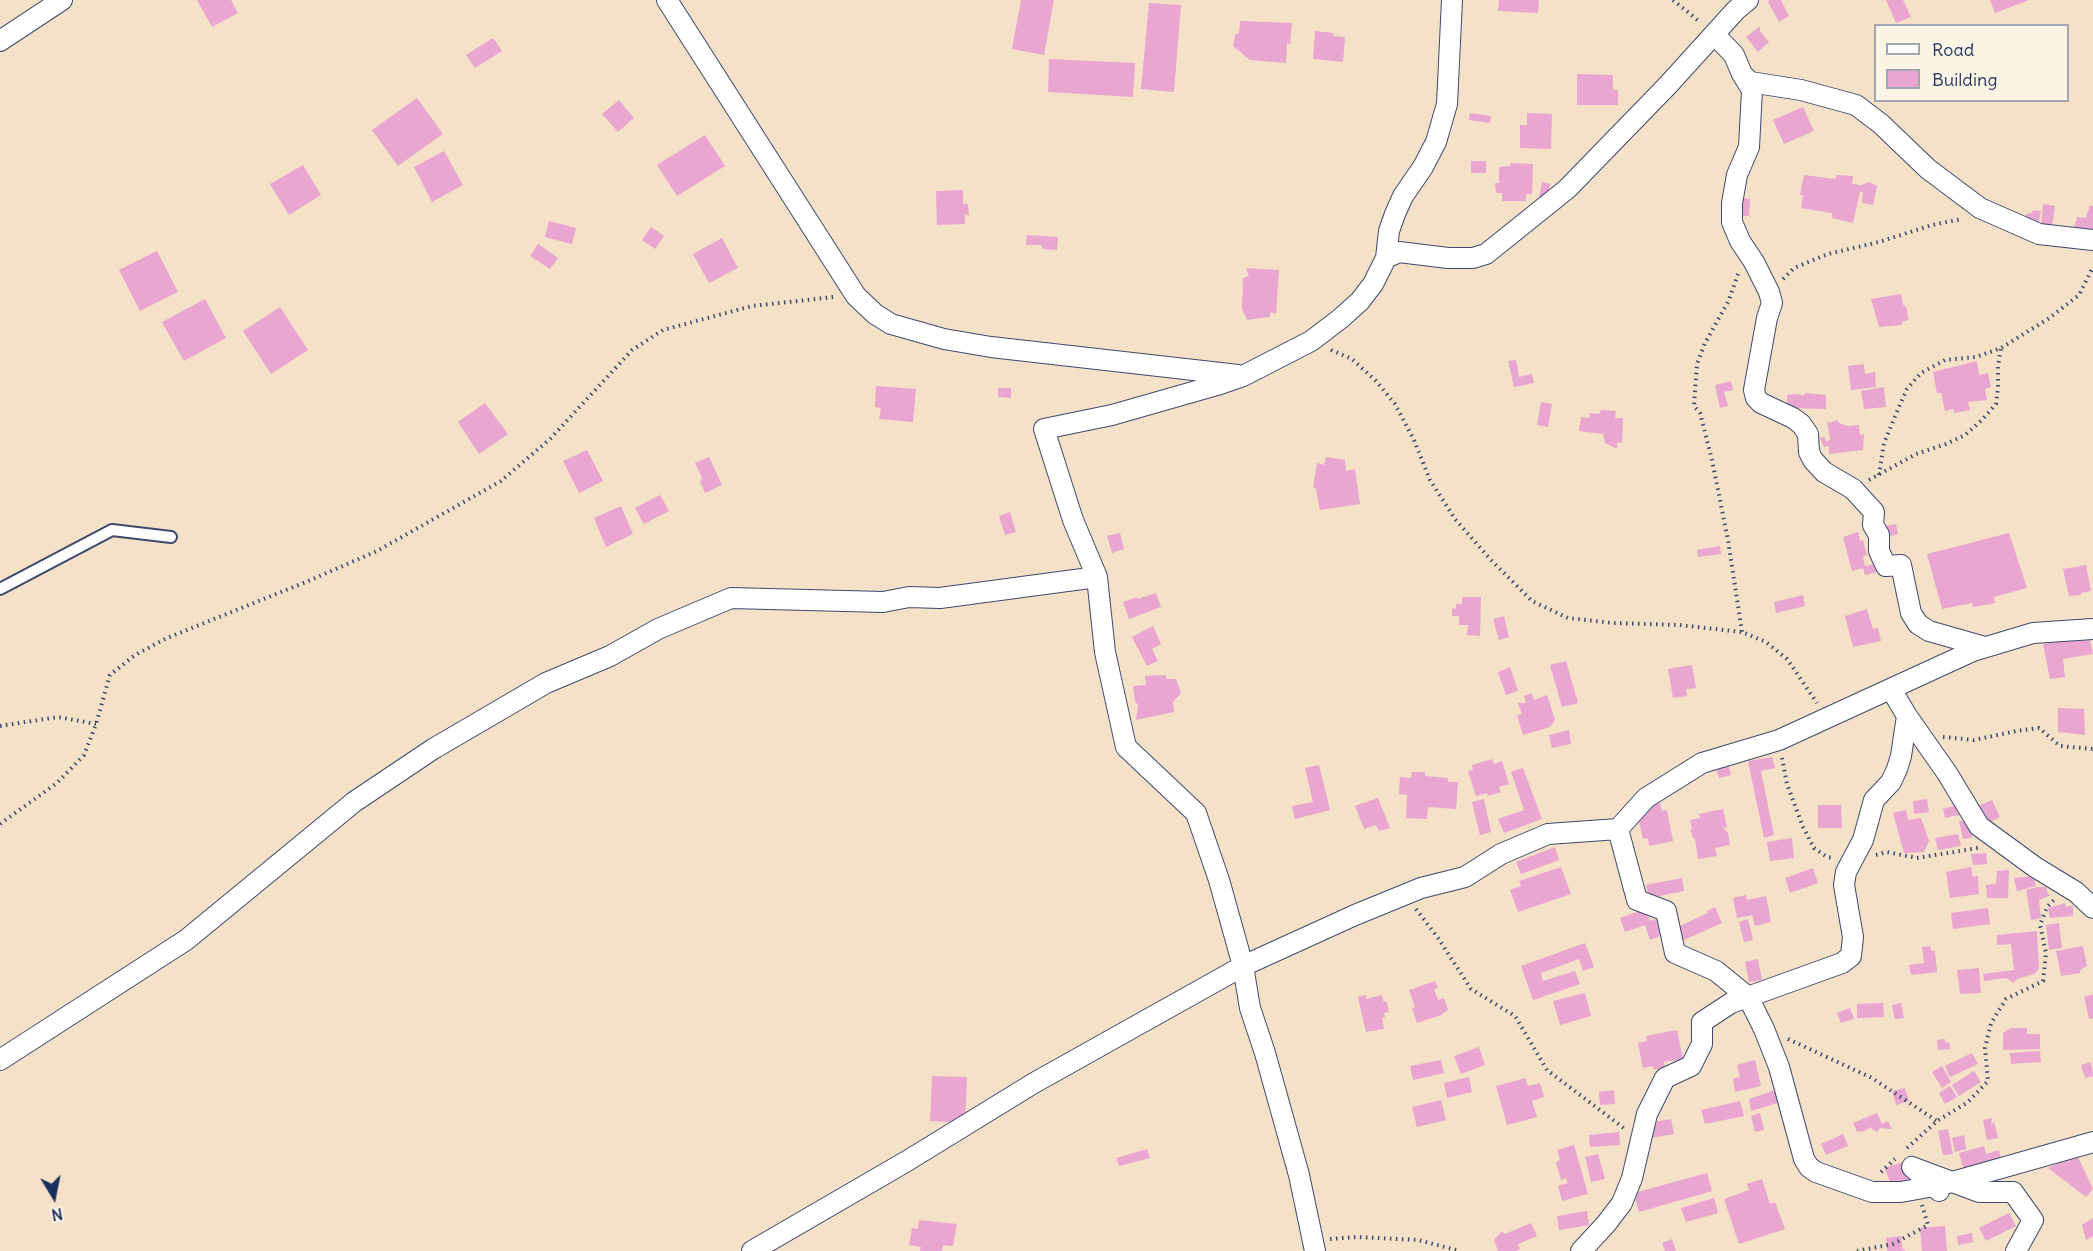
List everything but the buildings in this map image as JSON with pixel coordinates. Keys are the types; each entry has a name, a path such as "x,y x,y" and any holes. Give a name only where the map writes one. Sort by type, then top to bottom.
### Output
{"street":[{"path":"0,41 62,0"},
{"path":"667,0 856,296 875,314 891,324 944,339 1002,348 1243,376"},
{"path":"1315,1246 1299,1175 1250,1008 1243,966 1219,880 1196,813 1126,747 1105,652 1097,577 1073,520 1044,429 1122,412 1243,376 1311,341 1360,301 1373,284 1386,258 1389,231 1403,196 1436,142 1447,104 1452,0"},
{"path":"1386,258 1398,252 1448,258 1473,258 1486,254 1568,189 1748,0"},
{"path":"1715,35 1734,55 1752,90 1749,147 1737,175 1732,203 1732,222 1740,241 1769,292 1772,303 1767,318 1754,390 1756,398 1801,424 1808,434 1809,452 1813,460 1824,472 1852,489 1874,512 1874,525 1880,538 1879,551 1886,566 1901,566 1911,613 1918,624 1929,632 1985,647"},
{"path":"1742,74 1750,82 1810,92 1856,105 1881,124 1928,169 1980,208 2039,234 2093,240"},
{"path":"0,1060 186,940 354,802 433,749 546,683 610,656 658,629 731,598 883,602 909,597 940,598 1097,577"},
{"path":"752,1251 907,1161 1034,1083 1243,966 1405,894 1465,877 1501,854 1548,834 1618,829 1646,798 1702,763 1779,740 1985,647 2032,633 2093,629"},
{"path":"1891,689 1979,826 2002,844 2076,892 2093,908"},
{"path":"1581,1251 1622,1203 1632,1178 1647,1114 1665,1078 1691,1066 1702,1044 1702,1022 1731,1003 1842,963 1851,956 1853,937 1844,885 1846,873 1850,861 1863,840 1874,800 1891,782 1897,769 1907,716"},
{"path":"1618,829 1637,900 1666,911 1675,953 1716,971 1748,997 1779,1067 1804,1159 1809,1167 1825,1176 1872,1192 1901,1192 1945,1184 2093,1142"},
{"path":"1912,1167 1946,1198 1945,1184"},
{"path":"1912,1167 1979,1192 2013,1192 2033,1220 2016,1251"}],"lane":[{"path":"0,590 112,530 171,537"}],"path":[{"path":"1673,0 1715,35"},
{"path":"1769,292 1794,268 1828,254 1965,218"},
{"path":"1740,241 1741,267 1729,300 1705,343 1697,364 1694,406 1700,413 1712,460 1728,540 1742,633"},
{"path":"1879,475 1884,443 1907,389 1921,373 1945,360 1976,357 2001,348 2079,295 2093,267"},
{"path":"0,824 57,783 84,755 96,724 110,675 135,655 167,638 377,551 501,481 551,438 632,350 663,330 752,306 856,296"},
{"path":"1311,341 1352,359 1376,381 1395,404 1414,440 1430,480 1455,519 1490,559 1532,601 1568,618 1613,623 1679,625 1742,633 1766,642 1787,659 1827,717"},
{"path":"1852,489 1916,454 1965,435 1983,420 1996,404 2001,348"},
{"path":"0,726 58,717 96,724"},
{"path":"1919,734 1974,740 2016,730 2039,728 2060,746 2093,748"},
{"path":"1779,740 1787,784 1803,827 1814,848 1827,857 1850,861 1887,852 1917,858 2002,844"},
{"path":"1864,1189 1937,1121 1968,1102 1988,1081 1985,1048 1991,1023 2006,999 2043,981 2046,953 2040,925 2047,907 2054,903 2060,882"},
{"path":"1405,894 1438,938 1472,990 1515,1016 1547,1070 1640,1141"},
{"path":"1764,1029 1826,1055 1872,1078 1937,1121"},
{"path":"1857,1251 1893,1244 1928,1225 1912,1167"},
{"path":"1315,1246 1357,1237 1418,1240 1460,1251"}]}
